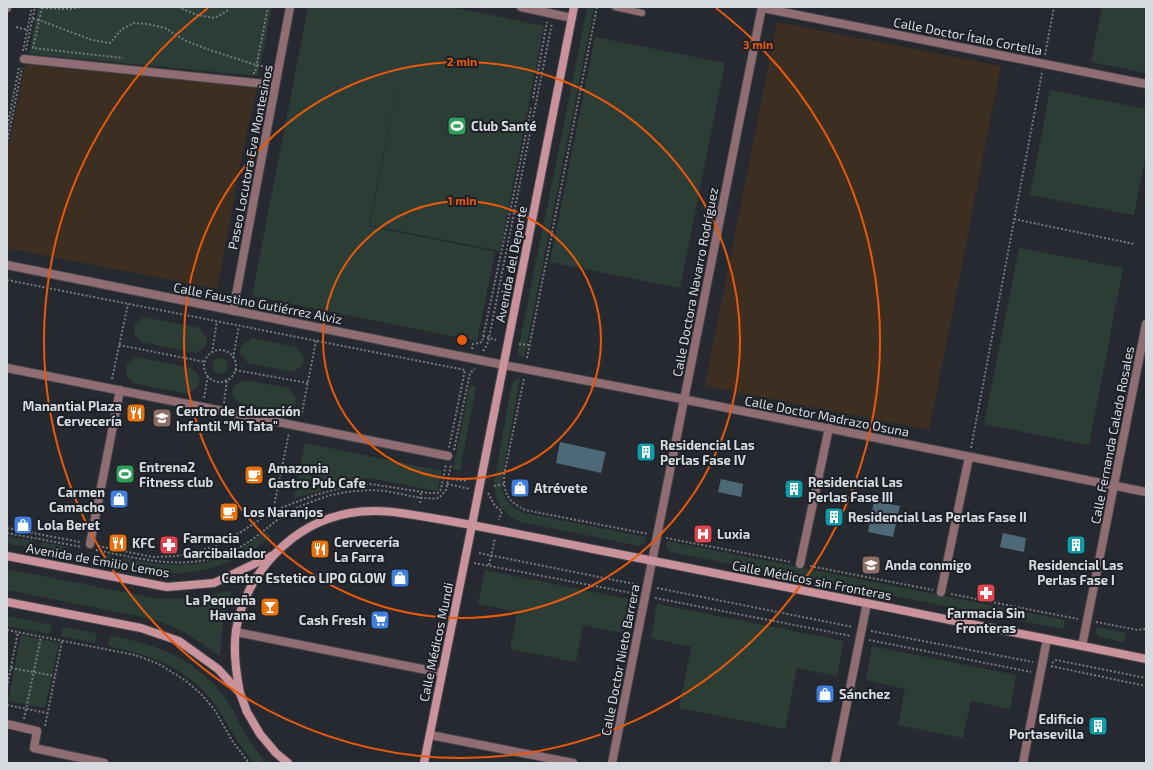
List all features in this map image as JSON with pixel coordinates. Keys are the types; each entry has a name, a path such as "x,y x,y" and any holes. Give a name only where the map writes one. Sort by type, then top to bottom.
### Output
{"street":[{"name":"Paseo Locutora Eva Montesinos","path":"233,310 290,7"},
{"path":"521,7 572,18"},
{"name":"Avenida del Deporte","path":"472,525 574,7"},
{"name":"Calle Doctor Ítalo Cortella","path":"762,7 1044,62 1146,84"},
{"name":"Calle Doctora Navarro Rodríguez","path":"652,561 762,7"},
{"path":"24,59 276,85"},
{"name":"Calle Faustino Gutiérrez Alviz","path":"7,266 504,365"},
{"name":"Calle Fernanda Calado Rosales","path":"1082,646 1146,326"},
{"name":"Calle Doctor Madrazo Osuna","path":"504,365 684,399 1146,492"},
{"path":"7,368 295,425 451,458"},
{"path":"89,547 120,390"},
{"path":"800,564 829,428"},
{"path":"941,592 969,457"},
{"name":"Calle Médicos sin Fronteras","path":"274,554 288,542 311,527 332,517 350,513 383,510 472,525 1144,658"},
{"name":"Calle Médicos Mundi","path":"424,763 472,525"},
{"path":"274,554 259,572 249,591 241,612 236,632 236,674 240,693 247,712 260,734 276,753 288,763"},
{"name":"Avenida de Emilio Lemos","path":"7,556 167,587 214,583 274,554"},
{"name":"Calle Doctor Nieto Barrera","path":"612,763 652,561"},
{"path":"7,602 141,628 179,641 218,670 240,693"},
{"path":"835,763 867,603"},
{"path":"236,632 442,673"},
{"path":"1023,763 1040,674 1046,665 1047,639"},
{"path":"7,724 37,731 34,748 104,763"},
{"path":"430,734 573,763"}],"lane":[{"path":"615,7 642,13"}],"path":[{"path":"7,143 35,7"},
{"path":"81,7 70,9 42,7 33,48 128,59"},
{"path":"178,7 197,15 215,18 227,12 228,7"},
{"path":"247,72 254,73 268,7"},
{"path":"527,358 597,7"},
{"path":"969,457 1054,7"},
{"path":"533,98 551,14"},
{"path":"481,353 487,345 489,338 551,14"},
{"path":"33,19 92,40 110,43 122,29 134,23 148,24 165,28 186,41 256,65 279,69"},
{"path":"16,27 30,30"},
{"path":"473,344 482,342 531,108"},
{"path":"1014,219 1134,244"},
{"path":"7,280 465,370 446,490 439,498 428,499 384,491 355,491 328,496 290,511 241,547 215,558 179,564 154,562 7,528"},
{"path":"111,388 128,304"},
{"path":"212,353 217,321"},
{"path":"234,358 239,326"},
{"path":"483,336 496,340"},
{"path":"273,511 295,425 308,383 316,341"},
{"path":"519,344 530,345"},
{"path":"119,345 205,362"},
{"path":"218,350 229,353 234,358 236,370 233,376 227,380 220,382 213,380 205,372 205,362 212,353 218,350"},
{"path":"7,532 153,557 176,556 213,547 241,532 273,511 315,495 337,489 371,484 438,493 441,489 451,458 470,373 479,366"},
{"path":"236,370 308,383"},
{"path":"203,407 208,376"},
{"path":"524,379 504,475 504,484 506,493 513,503 525,510 1087,621 1138,630 1146,630"},
{"path":"222,411 227,380"},
{"path":"452,479 467,481"},
{"path":"447,484 463,487"},
{"path":"494,486 504,484"},
{"path":"420,503 422,492"},
{"path":"488,492 495,506 502,511"},
{"path":"489,565 494,543"},
{"path":"478,553 1146,686"},
{"path":"465,561 1048,675 1046,665"},
{"path":"7,630 135,655 159,664 172,671 201,694 214,709 233,742 249,763"},
{"path":"7,687 18,632"},
{"path":"23,728 41,636"},
{"path":"44,727 62,640"},
{"path":"1046,665 1056,660 1146,678"},
{"path":"11,668 55,676"},
{"path":"7,705 48,713"}],"shaded area":[{"path":"777,22 1001,66 929,430 705,386"},
{"path":"25,64 257,87 242,155 217,289 7,248 7,156"}],"green space":[{"path":"38,7 272,7 258,76 29,54"},
{"path":"308,7 451,7 544,26 500,251 370,225 404,52 369,226 495,252 477,341 252,296"},
{"path":"589,7 594,8 524,358 519,355 518,350 587,9"},
{"path":"1102,7 1146,7 1146,73 1091,62"},
{"path":"595,37 725,63 680,288 550,262"},
{"path":"1050,90 1146,109 1146,154 1134,215 1030,195"},
{"path":"1019,248 1123,268 1089,445 984,424"},
{"path":"144,317 200,328 207,338 206,346 196,353 141,342 134,333 135,325"},
{"path":"252,338 296,347 304,357 303,365 293,372 248,363 240,353 241,346"},
{"path":"136,357 192,368 200,378 198,386 188,394 133,383 126,374 127,365"},
{"path":"217,358 223,358 228,363 226,372 223,374 217,374 212,369 212,363"},
{"path":"517,378 520,378 501,484 508,502 514,508 524,513 646,537 645,542 639,546 521,522 509,515 501,506 494,489 494,482 512,383"},
{"path":"244,380 288,388 296,398 295,406 285,413 240,404 232,395 233,387"},
{"path":"470,385 476,386 460,470 453,469"},
{"path":"305,443 442,471 437,491 369,478 294,498"},
{"path":"266,532 271,537 248,553 209,569 182,573 168,573 103,562 105,555 170,565 208,562 226,556 246,546"},
{"path":"7,536 34,541 32,548 7,543"},
{"path":"667,541 1065,620 1063,629 670,552 666,548"},
{"path":"41,542 67,547 66,554 39,549"},
{"path":"7,569 154,598 192,598 230,591 231,593 223,622 220,655 191,636 169,625 148,618 7,590"},
{"path":"485,570 629,599 622,633 583,625 576,662 510,649 517,612 478,604"},
{"path":"657,604 844,641 837,676 797,668 785,729 679,708 691,647 651,638"},
{"path":"7,616 52,625 50,634 7,626"},
{"path":"63,627 95,633 97,635 95,643 61,636"},
{"path":"1097,627 1126,633 1124,642 1099,637 1096,632"},
{"path":"21,635 59,643 45,708 8,701"},
{"path":"112,636 146,644 162,650 191,665 205,675 217,687 230,706 248,739 264,759 261,763 254,763 238,742 217,707 206,693 194,682 168,665 155,659 108,646 109,638"},
{"path":"872,646 1016,675 1010,709 971,701 963,738 898,725 905,689 866,680"}],"water":[{"path":"560,442 606,452 601,473 556,463"},
{"path":"721,479 743,484 741,497 718,492"},
{"path":"874,501 900,506 893,537 868,532"},
{"path":"1003,533 1026,538 1024,552 1000,547"}],"place":[{"name":"Club Santé","path":"457,126"},
{"name":"Manantial Plaza Cervecería","path":"136,413"},
{"name":"Centro de Educación Infantil \"Mi Tata\"","path":"162,418"},
{"name":"Residencial Las Perlas Fase IV","path":"646,452"},
{"name":"Entrena2 Fitness club","path":"125,474"},
{"name":"Amazonia Gastro Pub Cafe","path":"254,475"},
{"name":"Atrévete","path":"520,488"},
{"name":"Residencial Las Perlas Fase III","path":"794,489"},
{"name":"Carmen Camacho","path":"119,499"},
{"name":"Los Naranjos","path":"229,512"},
{"name":"Residencial Las Perlas Fase II","path":"834,517"},
{"name":"Lola Beret","path":"23,525"},
{"name":"Luxia","path":"703,534"},
{"name":"KFC","path":"118,543"},
{"name":"Farmacia Garcibailador","path":"169,545"},
{"name":"Residencial Las Perlas Fase I","path":"1076,545"},
{"name":"Cervecería La Farra","path":"320,549"},
{"name":"Anda conmigo","path":"871,565"},
{"name":"Centro Estetico LIPO GLOW","path":"400,578"},
{"name":"Farmacia Sin Fronteras","path":"986,593"},
{"name":"La Pequeña Havana","path":"270,607"},
{"name":"Cash Fresh","path":"380,620"},
{"name":"Sánchez","path":"825,694"},
{"name":"Edificio Portasevilla","path":"1098,726"}]}
